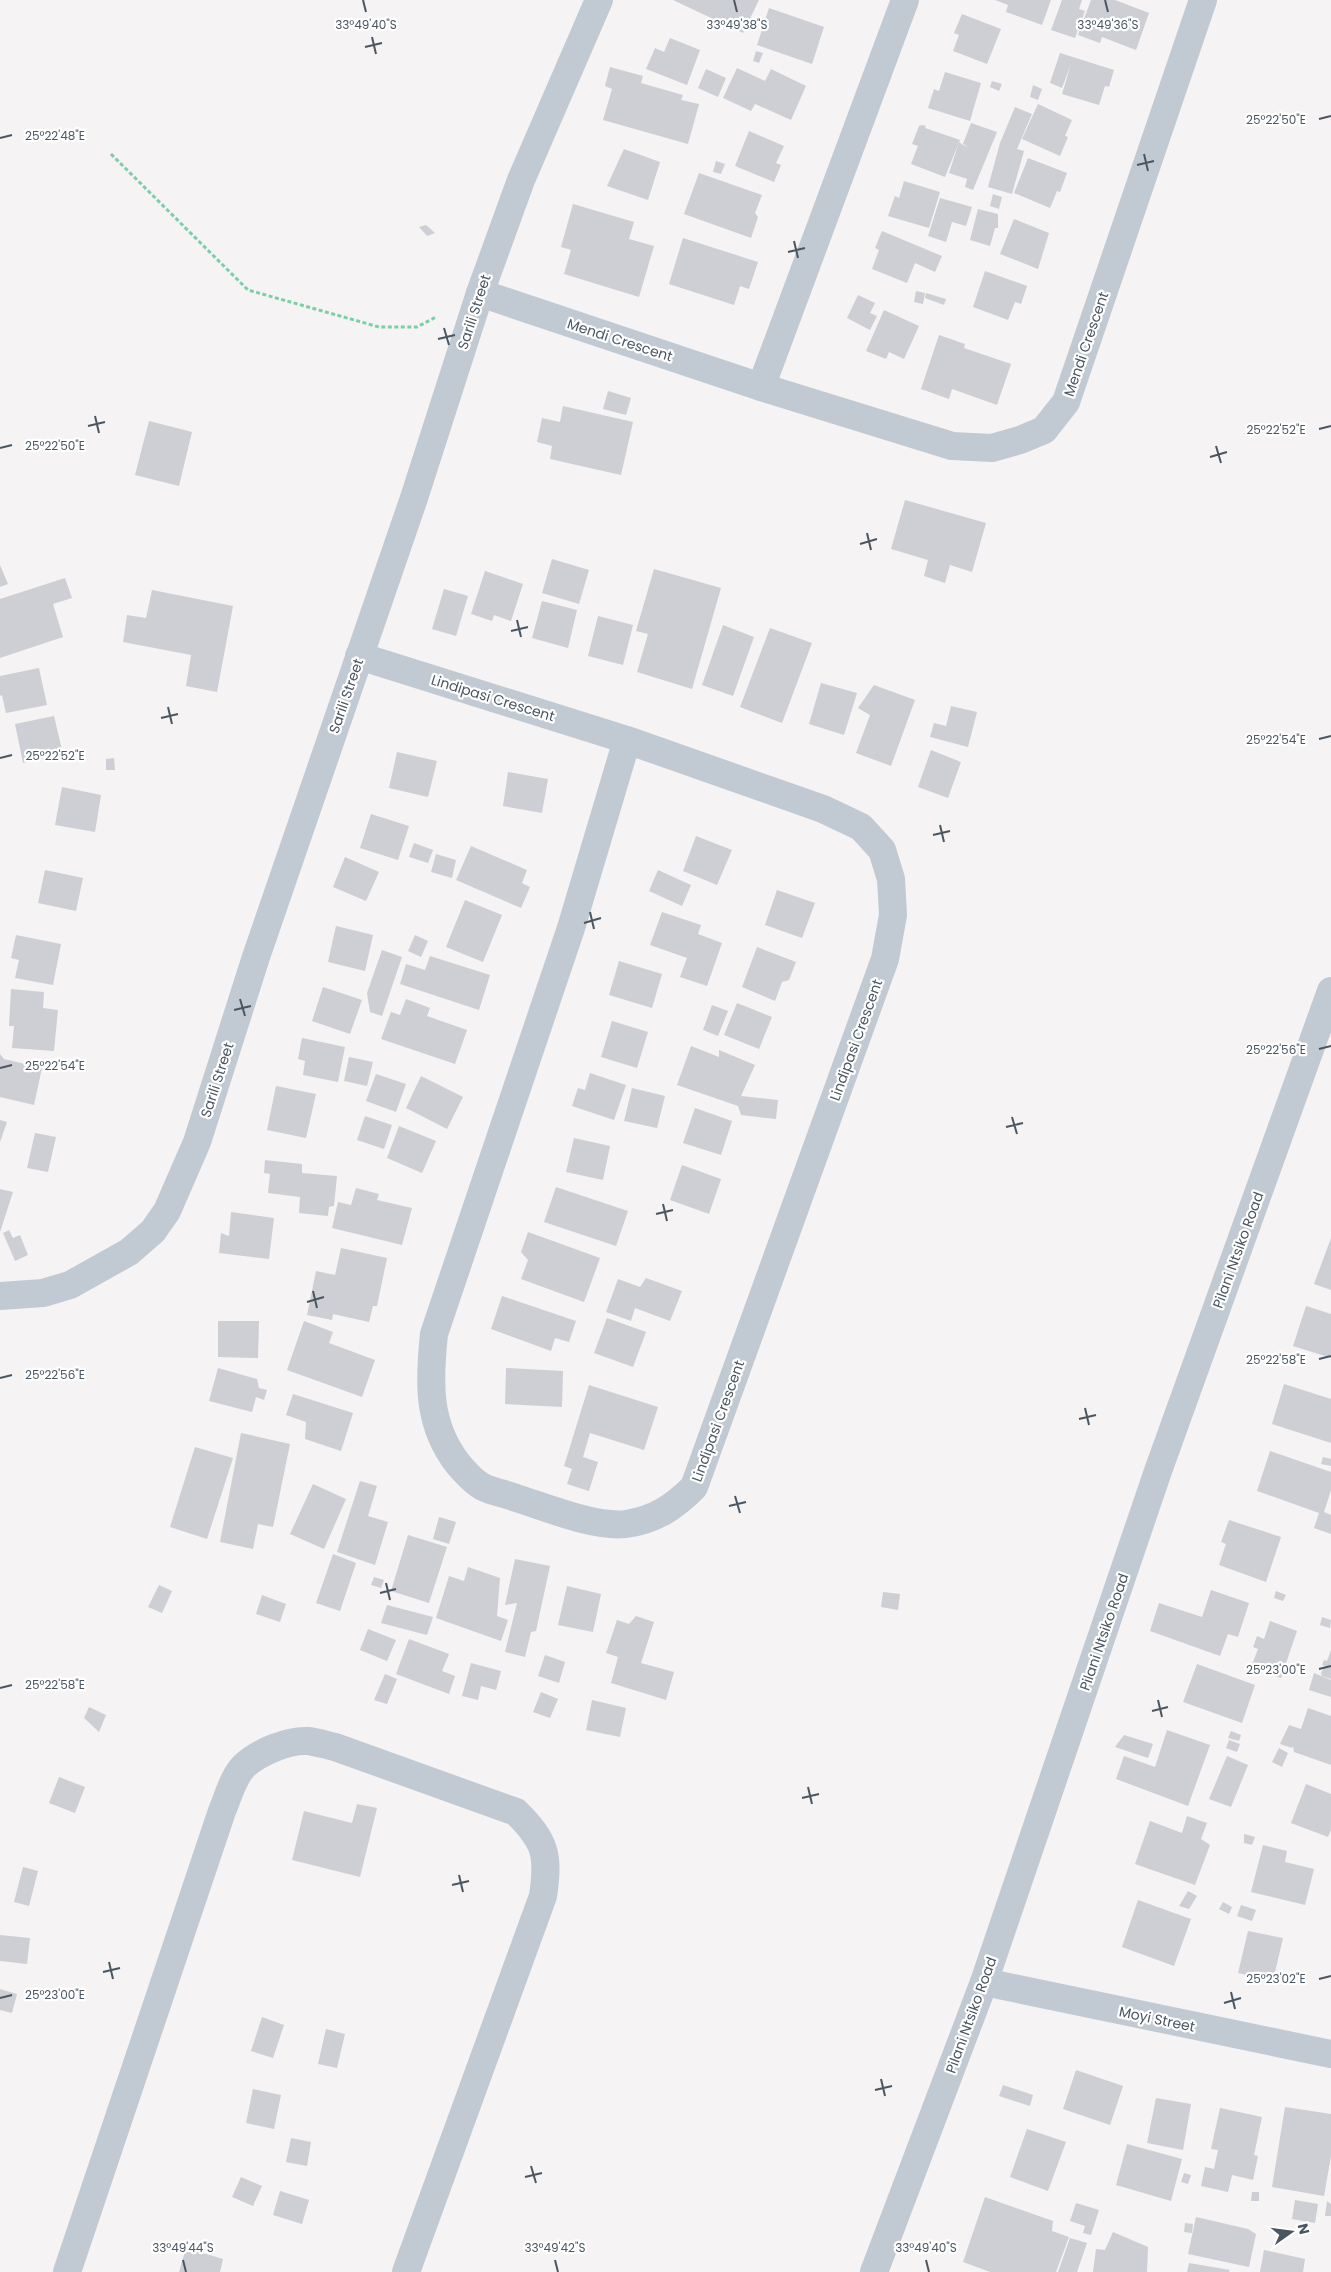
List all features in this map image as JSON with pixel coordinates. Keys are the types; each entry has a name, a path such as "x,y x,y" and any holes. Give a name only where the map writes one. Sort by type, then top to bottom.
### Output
{"street":[{"name":"Sarili Street","path":"0,1296 43,1292 70,1285 129,1252 154,1232 167,1211 197,1142 256,957 414,498 480,293 521,180 599,0"},
{"path":"761,387 905,0"},
{"name":"Mendi Crescent","path":"480,293 761,387 952,446 992,448 1020,440 1044,430 1066,402 1203,0"},
{"name":"Lindipasi Crescent","path":"360,656 627,740 824,809 862,827 882,850 891,879 893,915 885,959 694,1487 676,1505 658,1516 625,1524 581,1519 482,1487 459,1465 444,1442 432,1407 430,1375 434,1334 571,928 627,740"},
{"name":"Pilani Ntsiko Road","path":"874,2272 984,1982 1158,1471 1331,992"},
{"path":"67,2272 222,1811 244,1766 262,1754 284,1744 308,1741 335,1747 516,1812 535,1831 545,1854 546,1874 543,1896 406,2272"},
{"name":"Moyi Street","path":"984,1982 1329,2047"}],"path":[{"path":"111,154 248,290 378,327 417,327 480,293"}],"building":[{"path":"673,0 759,0 743,33"},
{"path":"995,0 1051,0 1042,25 1006,12 1008,5"},
{"path":"1062,0 1082,0 1079,9 1085,11 1075,38 1051,30"},
{"path":"1091,0 1115,0 1149,13 1136,50 1102,37 1100,43 1078,35"},
{"path":"769,8 824,27 812,64 757,45"},
{"path":"962,14 1001,29 987,64 953,51 959,35 954,33"},
{"path":"670,38 700,50 687,85 646,69 655,48 664,52"},
{"path":"756,51 763,53 759,63 753,61"},
{"path":"1060,53 1114,70 1109,87 1105,86 1099,105 1062,94 1071,64 1062,88 1050,83"},
{"path":"610,67 643,76 641,83 683,95 681,100 699,104 688,144 603,120 612,89 605,86"},
{"path":"737,68 765,81 771,69 806,86 791,120 755,104 751,111 723,98"},
{"path":"706,69 726,78 718,97 698,88"},
{"path":"945,72 981,83 970,121 928,108 934,89 939,91"},
{"path":"992,81 1002,84 999,91 990,87"},
{"path":"1033,85 1042,89 1038,100 1030,97"},
{"path":"1038,104 1072,120 1065,136 1068,137 1060,156 1022,139"},
{"path":"1015,107 1032,114 1017,149 1024,151 1012,194 988,187 1000,143"},
{"path":"971,123 997,132 973,190 965,187 967,179 949,173 959,142 963,145 969,147 963,144"},
{"path":"919,126 926,126 925,128 960,140 945,177 911,164 918,146 912,144"},
{"path":"749,131 784,146 776,163 781,165 774,182 735,166"},
{"path":"624,149 660,162 648,200 607,186"},
{"path":"1028,158 1067,173 1060,192 1057,191 1050,208 1014,193"},
{"path":"716,161 725,164 721,174 713,172"},
{"path":"699,173 762,195 755,213 758,217 751,238 684,214"},
{"path":"904,181 940,192 929,228 888,216 895,196 899,198"},
{"path":"993,194 1002,197 999,209 990,206"},
{"path":"940,198 972,207 966,226 952,222 946,242 928,236"},
{"path":"573,204 634,222 629,239 654,246 639,297 564,274 571,250 561,247"},
{"path":"978,209 998,214 998,228 995,228 990,246 970,240"},
{"path":"1014,219 1049,233 1038,269 1000,254"},
{"path":"426,225 435,233 427,236 419,227"},
{"path":"882,231 942,256 935,272 915,263 907,283 872,269 879,250 875,248"},
{"path":"683,238 758,262 749,289 740,286 734,305 669,284"},
{"path":"985,271 1027,286 1021,304 1015,302 1008,320 973,307"},
{"path":"916,291 925,293 923,304 914,302"},
{"path":"926,293 946,299 944,305 925,298"},
{"path":"858,295 875,303 870,313 877,316 870,330 847,318"},
{"path":"884,310 919,326 904,359 889,352 886,359 866,351"},
{"path":"939,335 965,344 964,348 1011,364 997,405 952,389 949,399 921,389"},
{"path":"608,391 631,398 626,415 603,409"},
{"path":"563,406 633,422 621,475 550,459 552,446 537,442 542,418 560,422"},
{"path":"149,421 192,432 179,486 135,475"},
{"path":"905,500 986,523 972,572 950,565 945,583 924,576 928,560 891,549"},
{"path":"552,559 589,570 579,604 542,593"},
{"path":"0,565 8,584 0,587"},
{"path":"654,569 721,588 692,689 637,672 648,634 636,631"},
{"path":"485,571 523,584 511,621 494,615 492,621 471,614"},
{"path":"65,578 72,598 53,604 63,637 0,658 0,599"},
{"path":"444,589 468,596 456,636 432,629"},
{"path":"152,590 233,606 217,692 186,686 191,655 123,642 127,615 146,618"},
{"path":"542,601 577,610 568,648 532,638"},
{"path":"598,616 633,625 623,665 588,656"},
{"path":"723,625 754,637 733,696 702,685"},
{"path":"770,628 812,643 782,723 740,707"},
{"path":"39,668 47,705 6,713 2,695 0,696 0,676"},
{"path":"821,683 857,693 844,735 809,724"},
{"path":"874,685 915,700 891,766 856,753 870,715 858,708"},
{"path":"951,706 977,712 968,747 930,737 934,723 946,726"},
{"path":"54,716 63,754 23,763 15,724"},
{"path":"931,750 961,762 948,798 918,787"},
{"path":"397,752 437,761 428,797 389,788"},
{"path":"114,758 115,770 106,770 106,759"},
{"path":"508,772 548,779 542,813 503,806"},
{"path":"62,787 101,795 95,832 55,825"},
{"path":"371,814 409,826 398,860 360,848"},
{"path":"696,836 732,850 717,885 683,871"},
{"path":"414,843 433,850 428,863 409,857"},
{"path":"471,846 527,870 522,883 530,887 521,908 456,880"},
{"path":"436,854 456,860 452,878 431,872"},
{"path":"345,857 379,872 366,901 333,887"},
{"path":"45,870 83,878 76,911 38,903"},
{"path":"658,870 691,885 682,906 649,891"},
{"path":"777,890 815,903 802,938 765,925"},
{"path":"465,900 502,915 483,962 446,947"},
{"path":"662,912 701,925 698,934 722,943 707,986 680,977 687,958 650,945"},
{"path":"336,926 373,935 365,971 328,962"},
{"path":"16,935 61,944 53,985 15,978 19,960 11,958"},
{"path":"415,935 428,941 421,957 408,951"},
{"path":"757,947 796,962 789,980 782,982 775,1001 742,987"},
{"path":"382,950 402,957 382,1016 370,1012 367,993"},
{"path":"430,956 490,975 479,1010 400,984 406,964 425,970"},
{"path":"619,961 662,974 652,1008 609,995"},
{"path":"323,987 362,1000 350,1034 312,1021"},
{"path":"11,989 44,992 43,1008 58,1010 54,1051 12,1048 14,1026 9,1026"},
{"path":"406,999 430,1008 427,1016 467,1030 455,1064 381,1039 391,1012 400,1015"},
{"path":"737,1003 772,1017 759,1049 724,1035"},
{"path":"712,1005 728,1011 718,1036 703,1030"},
{"path":"612,1021 648,1032 637,1068 601,1057"},
{"path":"302,1038 345,1047 338,1082 303,1075 305,1061 298,1059"},
{"path":"691,1046 719,1057 719,1050 755,1065 741,1096 778,1100 776,1119 741,1115 738,1106 677,1085"},
{"path":"0,1054 4,1059 42,1068 34,1105 0,1097"},
{"path":"349,1057 373,1062 367,1086 344,1081"},
{"path":"590,1073 626,1085 614,1120 572,1106 578,1088 585,1090"},
{"path":"376,1074 406,1084 396,1112 366,1101"},
{"path":"421,1076 463,1097 447,1129 406,1108"},
{"path":"276,1086 316,1094 306,1138 267,1130"},
{"path":"632,1088 665,1096 657,1128 624,1121"},
{"path":"695,1108 732,1121 721,1155 683,1143"},
{"path":"365,1116 392,1125 384,1149 357,1140"},
{"path":"0,1120 7,1122 0,1142"},
{"path":"399,1126 436,1141 422,1173 387,1158"},
{"path":"35,1133 56,1137 48,1172 27,1168"},
{"path":"574,1138 610,1146 603,1180 566,1172"},
{"path":"265,1160 302,1164 302,1173 337,1176 334,1206 329,1207 328,1216 299,1213 300,1197 268,1193 270,1174 264,1173"},
{"path":"682,1165 721,1179 709,1214 670,1200"},
{"path":"556,1187 628,1211 616,1246 544,1222"},
{"path":"356,1188 379,1194 377,1200 412,1208 402,1245 332,1228 338,1202 351,1205"},
{"path":"0,1189 13,1192 0,1232"},
{"path":"231,1212 274,1218 269,1259 219,1253 221,1233 229,1236"},
{"path":"9,1230 13,1238 20,1235 28,1255 15,1261 3,1233"},
{"path":"528,1232 600,1258 584,1302 521,1279 528,1260 521,1252"},
{"path":"1331,1238 1331,1290 1314,1284"},
{"path":"341,1248 387,1258 377,1306 373,1306 369,1322 333,1314 332,1320 307,1315 316,1271 335,1275"},
{"path":"646,1278 682,1291 670,1321 635,1308 631,1321 606,1312 618,1279 640,1287"},
{"path":"502,1296 576,1321 569,1342 555,1338 551,1351 491,1329"},
{"path":"1306,1306 1331,1314 1331,1358 1293,1346"},
{"path":"607,1318 646,1332 633,1367 594,1353"},
{"path":"218,1321 259,1321 258,1358 218,1357"},
{"path":"304,1321 333,1332 329,1343 375,1360 362,1397 287,1370"},
{"path":"218,1368 257,1379 259,1388 267,1390 264,1400 256,1397 252,1412 209,1401"},
{"path":"506,1368 563,1371 562,1407 505,1404"},
{"path":"1284,1384 1331,1399 1331,1443 1272,1424"},
{"path":"589,1385 658,1407 644,1450 590,1433 583,1457 598,1462 589,1491 567,1484 572,1469 564,1466"},
{"path":"293,1394 353,1413 341,1451 305,1439 306,1422 286,1415"},
{"path":"241,1433 290,1444 273,1527 258,1524 253,1549 220,1542"},
{"path":"195,1447 233,1458 207,1539 170,1527"},
{"path":"1270,1451 1331,1472 1331,1490 1324,1512 1331,1515 1331,1534 1314,1528 1319,1513 1257,1491"},
{"path":"1323,1457 1331,1459 1331,1466 1321,1464"},
{"path":"360,1481 377,1486 368,1516 388,1522 375,1565 337,1552"},
{"path":"313,1484 346,1499 324,1549 290,1534"},
{"path":"439,1517 456,1522 449,1544 433,1539"},
{"path":"1229,1520 1281,1537 1266,1582 1219,1565 1226,1544 1221,1542"},
{"path":"408,1535 447,1547 429,1603 391,1591"},
{"path":"333,1554 356,1563 340,1611 316,1603"},
{"path":"515,1559 550,1566 536,1631 531,1632 525,1657 505,1652 517,1603 505,1605"},
{"path":"468,1567 500,1578 497,1616 508,1620 501,1641 436,1618 449,1576 464,1581"},
{"path":"374,1577 384,1580 381,1588 371,1585"},
{"path":"159,1585 172,1591 162,1613 148,1607"},
{"path":"567,1586 601,1594 593,1632 558,1625"},
{"path":"1211,1590 1249,1603 1238,1637 1228,1634 1220,1656 1150,1631 1159,1603 1202,1617"},
{"path":"1276,1591 1286,1595 1283,1601 1274,1598"},
{"path":"883,1592 900,1594 898,1610 881,1607"},
{"path":"262,1595 286,1604 280,1622 256,1614"},
{"path":"387,1605 433,1617 427,1635 381,1623"},
{"path":"636,1616 654,1622 641,1663 674,1672 666,1700 611,1683 618,1657 606,1653 617,1620 629,1624"},
{"path":"1322,1617 1331,1620 1330,1628 1320,1625"},
{"path":"1270,1621 1297,1631 1281,1678 1251,1667 1258,1649 1253,1647 1257,1636 1264,1639"},
{"path":"368,1629 396,1640 387,1661 360,1650"},
{"path":"409,1639 449,1654 442,1671 455,1676 449,1694 396,1674"},
{"path":"1331,1650 1331,1679 1322,1676 1321,1673 1325,1666 1322,1665 1324,1660 1327,1661"},
{"path":"545,1655 565,1662 559,1683 538,1676"},
{"path":"471,1663 501,1671 496,1690 481,1686 478,1700 462,1696"},
{"path":"1197,1664 1255,1685 1242,1723 1183,1702"},
{"path":"1314,1673 1331,1680 1331,1697 1309,1690"},
{"path":"385,1674 397,1679 387,1704 374,1700"},
{"path":"541,1692 558,1699 550,1718 533,1712"},
{"path":"592,1700 626,1708 620,1737 586,1730"},
{"path":"89,1707 106,1715 99,1732 84,1718"},
{"path":"1308,1708 1331,1716 1331,1765 1294,1752 1293,1746 1292,1748 1280,1744 1289,1725 1301,1729"},
{"path":"1167,1730 1210,1745 1188,1806 1116,1779 1124,1756 1155,1767"},
{"path":"1231,1731 1241,1735 1239,1741 1228,1738"},
{"path":"1124,1735 1153,1744 1148,1758 1115,1747"},
{"path":"1229,1740 1240,1744 1237,1752 1226,1748"},
{"path":"1279,1748 1288,1753 1282,1767 1272,1762"},
{"path":"1227,1756 1248,1765 1231,1807 1209,1799"},
{"path":"59,1777 85,1787 75,1813 49,1803"},
{"path":"1306,1784 1331,1794 1331,1830 1328,1837 1291,1823"},
{"path":"357,1804 377,1808 360,1877 292,1860 304,1811 352,1823"},
{"path":"1187,1816 1207,1823 1201,1839 1210,1845 1195,1885 1135,1864 1150,1821 1182,1833"},
{"path":"1244,1834 1255,1837 1252,1845 1244,1843"},
{"path":"1263,1845 1287,1851 1285,1862 1314,1869 1305,1905 1251,1892"},
{"path":"23,1867 38,1871 29,1906 14,1902"},
{"path":"1188,1891 1197,1896 1189,1909 1179,1906"},
{"path":"1138,1900 1191,1919 1174,1966 1122,1947"},
{"path":"1223,1902 1232,1907 1229,1914 1219,1909"},
{"path":"1241,1905 1256,1910 1252,1921 1237,1916"},
{"path":"1248,1931 1283,1938 1273,1981 1238,1973"},
{"path":"0,1935 30,1938 27,1964 0,1961"},
{"path":"0,1989 17,1994 12,2013 0,2010"},
{"path":"262,2017 284,2025 273,2058 251,2051"},
{"path":"326,2029 345,2034 337,2068 318,2064"},
{"path":"1076,2070 1123,2086 1110,2125 1063,2109"},
{"path":"1003,2085 1033,2095 1030,2106 999,2096"},
{"path":"253,2089 281,2095 274,2129 246,2123"},
{"path":"1156,2098 1191,2104 1183,2150 1147,2143"},
{"path":"1285,2107 1331,2114 1331,2156 1324,2196 1272,2187"},
{"path":"1220,2108 1262,2117 1254,2155 1258,2156 1253,2180 1232,2175 1228,2192 1201,2186 1205,2167 1214,2169 1218,2150 1211,2149"},
{"path":"1027,2129 1066,2142 1048,2191 1010,2177"},
{"path":"291,2138 311,2142 307,2166 286,2162"},
{"path":"1127,2144 1182,2159 1171,2201 1116,2185"},
{"path":"1184,2173 1191,2175 1188,2184 1181,2182"},
{"path":"241,2177 262,2186 253,2206 232,2197"},
{"path":"280,2191 309,2200 302,2224 273,2215"},
{"path":"1252,2192 1259,2192 1259,2201 1251,2201"},
{"path":"985,2197 1053,2221 1052,2231 1069,2237 1056,2272 990,2272 963,2262"},
{"path":"1295,2200 1318,2204 1315,2223 1292,2219"},
{"path":"1327,2201 1331,2204 1331,2216 1325,2216"},
{"path":"1076,2203 1099,2210 1091,2235 1083,2233 1085,2226 1070,2221"},
{"path":"1196,2217 1248,2229 1256,2234 1249,2267 1188,2254"},
{"path":"1185,2223 1193,2224 1192,2233 1184,2232"},
{"path":"1113,2232 1148,2247 1147,2272 1093,2272 1096,2249 1105,2250"},
{"path":"1070,2238 1087,2243 1077,2272 1058,2272"},
{"path":"186,2248 223,2259 220,2272 179,2272"},
{"path":"1264,2250 1305,2259 1303,2272 1260,2272"},
{"path":"1189,2263 1230,2270 1229,2272 1187,2272"}]}
